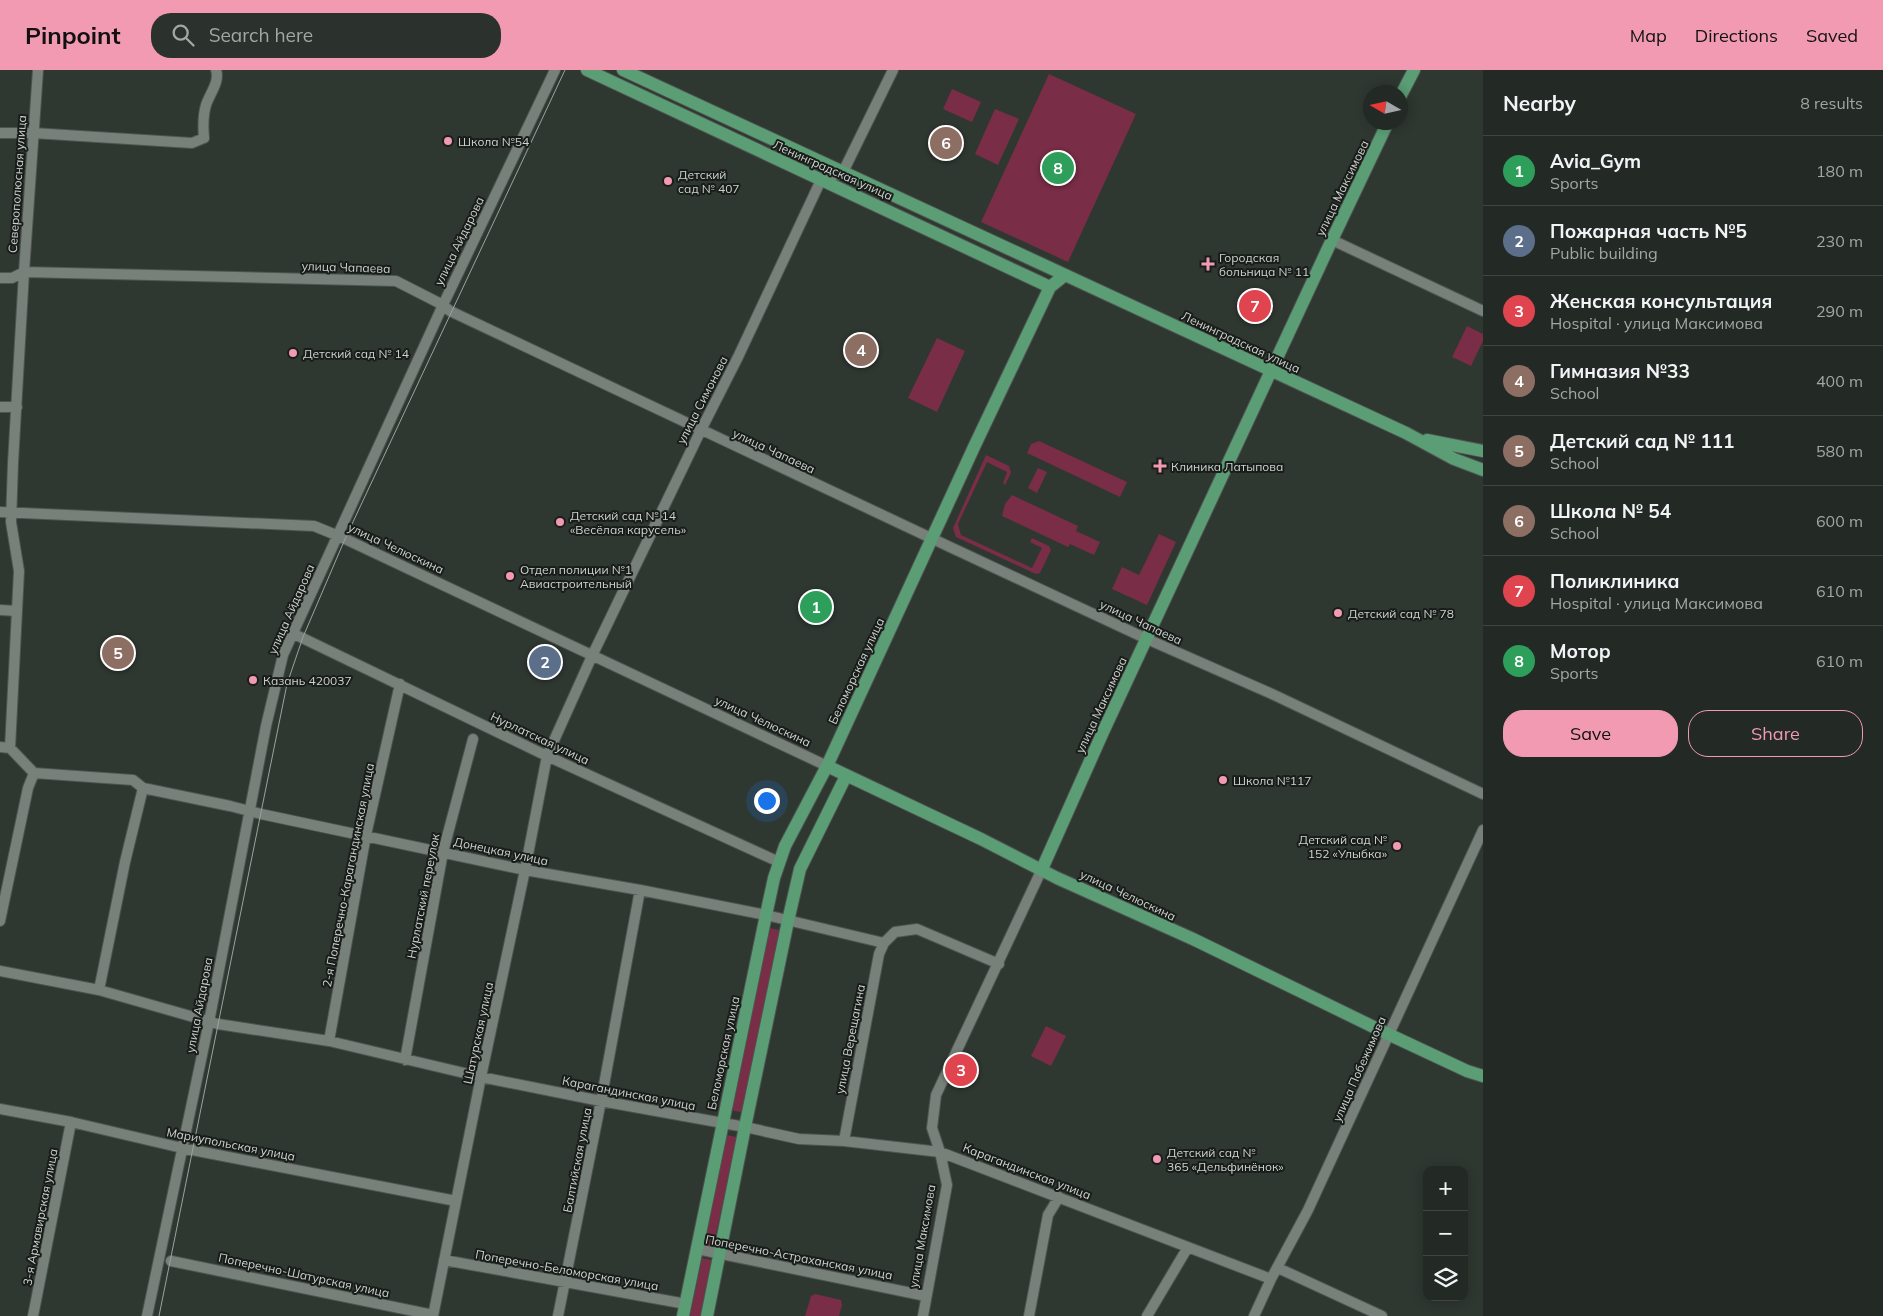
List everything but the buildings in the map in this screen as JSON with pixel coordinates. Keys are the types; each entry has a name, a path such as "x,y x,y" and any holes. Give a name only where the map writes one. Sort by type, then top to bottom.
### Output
{"main road":[{"name":"Ленинградская улица","path":"587,70 1050,286"},
{"name":"Ленинградская улица","path":"622,70 1406,433 1454,459 1483,470"},
{"path":"1406,85 1414,70"},
{"name":"улица Максимова","path":"1042,869 1075,792 1384,130"},
{"path":"1050,286 1065,275"},
{"name":"Беломорская улица","path":"684,1310 766,915 779,862 793,829 827,766 1050,286"},
{"name":"Ленинградская улица","path":"1406,433 1426,440 1483,451"},
{"name":"улица Челюскина","path":"827,766 1388,1034 1483,1076"},
{"path":"708,1316 745,1127 800,870 846,776"}],"street":[{"name":"Северополюсная улица","path":"5,747 19,571 11,512 24,272 38,70"},
{"path":"0,133 33,133 192,143 204,138 203,125 206,106 218,77 216,70"},
{"name":"улица Айдарова","path":"147,1316 209,1022 249,811 283,655 442,304 555,70"},
{"path":"821,180 843,172 893,70"},
{"name":"улица Симонова","path":"547,756 592,656 740,352 821,180"},
{"path":"1332,240 1483,311"},
{"name":"улица Чапаева","path":"0,278 12,278 24,272 396,281 442,304 450,311 701,430 1483,794"},
{"path":"0,407 17,408"},
{"name":"улица Челюскина","path":"0,512 314,526 827,766"},
{"path":"0,610 16,611"},
{"name":"Нурлатская улица","path":"292,633 547,756 779,862"},
{"name":"2-я Поперечно-Карагандинская улица","path":"329,1041 366,836 400,684"},
{"name":"Нурлатский переулок","path":"405,1060 443,852 473,739"},
{"path":"0,921 28,788 34,773 5,747"},
{"name":"Шатурская улица","path":"433,1315 481,1077 526,870 547,756"},
{"name":"Донецкая улица","path":"34,773 133,780 143,788 526,870 766,915 884,943"},
{"path":"99,990 125,862 143,788"},
{"name":"улица Побежимова","path":"1254,1316 1271,1279 1308,1210 1483,830"},
{"name":"улица Максимова","path":"923,1316 947,1185 940,1152 932,1128 936,1095 1042,869"},
{"name":"Балтийская улица","path":"558,1316 601,1101 640,890"},
{"path":"884,943 895,932 917,930 999,964"},
{"name":"улица Верещагина","path":"844,1141 879,954 884,943"},
{"name":"Карагандинская улица","path":"0,971 99,990 209,1022 329,1041 481,1077 745,1127 798,1139 844,1141 940,1152 1271,1279"},
{"name":"Мариупольская улица","path":"0,1109 71,1122 182,1148 456,1202"},
{"name":"3-я Армавирская улица","path":"34,1316 71,1122"},
{"path":"1029,1316 1048,1215 1059,1197"},
{"path":"1147,1316 1188,1247"},
{"name":"Поперечно-Астраханская улица","path":"697,1249 926,1296"},
{"name":"Поперечно-Беломорская улица","path":"444,1260 565,1282 684,1310"},
{"name":"Поперечно-Шатурская улица","path":"171,1261 433,1315"},
{"path":"1278,1268 1367,1313 1382,1316"}],"shaded area":[{"path":"1049,74 1136,114 1068,262 981,222"},
{"path":"952,89 981,102 972,122 943,109"},
{"path":"995,109 1019,119 998,165 975,154"},
{"path":"1467,326 1483,334 1483,341 1471,366 1452,357"},
{"path":"937,338 965,351 937,412 908,398"},
{"path":"1039,441 1127,482 1120,497 1027,453 1031,444"},
{"path":"986,455 1009,466 1011,473 1005,485 1003,483 1007,472 987,462 958,524 961,535 1032,568 1042,548 1030,542 1032,538 1049,546 1051,550 1040,573 1036,574 956,537 953,528"},
{"path":"1038,468 1047,472 1037,493 1028,488"},
{"path":"1012,495 1078,526 1076,531 1100,542 1094,555 1070,544 1068,547 1002,516 1005,504"},
{"path":"1159,534 1176,542 1147,605 1112,589 1122,567 1139,575"},
{"path":"769,928 780,930 744,1110 741,1112 734,1111 732,1107"},
{"path":"1046,1026 1066,1036 1051,1066 1031,1056"},
{"path":"726,1135 737,1137 713,1248 703,1246"},
{"path":"702,1258 712,1260 701,1316 690,1316"},
{"path":"815,1294 841,1300 842,1305 839,1316 805,1316 811,1296"}],"tram line":[{"path":"159,1316 287,684 303,637 345,539 565,70"}],"place":[{"name":"Школа №54","path":"448,141"},
{"name":"Школа № 54","path":"946,143"},
{"name":"Мотор","path":"1058,168"},
{"name":"Детский сад № 407","path":"668,181"},
{"name":"Городская больница № 11","path":"1208,264"},
{"name":"Поликлиника","path":"1255,306"},
{"name":"Гимназия №33","path":"861,350"},
{"name":"Детский сад № 14","path":"293,353"},
{"name":"Клиника Латыпова","path":"1160,466"},
{"name":"Детский сад № 14 «Весёлая карусель»","path":"560,522"},
{"name":"Отдел полиции №1 Авиастроительный","path":"510,576"},
{"name":"Avia_Gym","path":"816,607"},
{"name":"Детский сад № 78","path":"1338,613"},
{"name":"Детский сад № 111","path":"118,653"},
{"name":"Пожарная часть №5","path":"545,662"},
{"name":"Казань 420037","path":"253,680"},
{"name":"Школа №117","path":"1223,780"},
{"name":"Детский сад № 152 «Улыбка»","path":"1397,846"},
{"name":"Женская консультация","path":"961,1070"},
{"name":"Детский сад № 365 «Дельфинёнок»","path":"1157,1159"}]}
